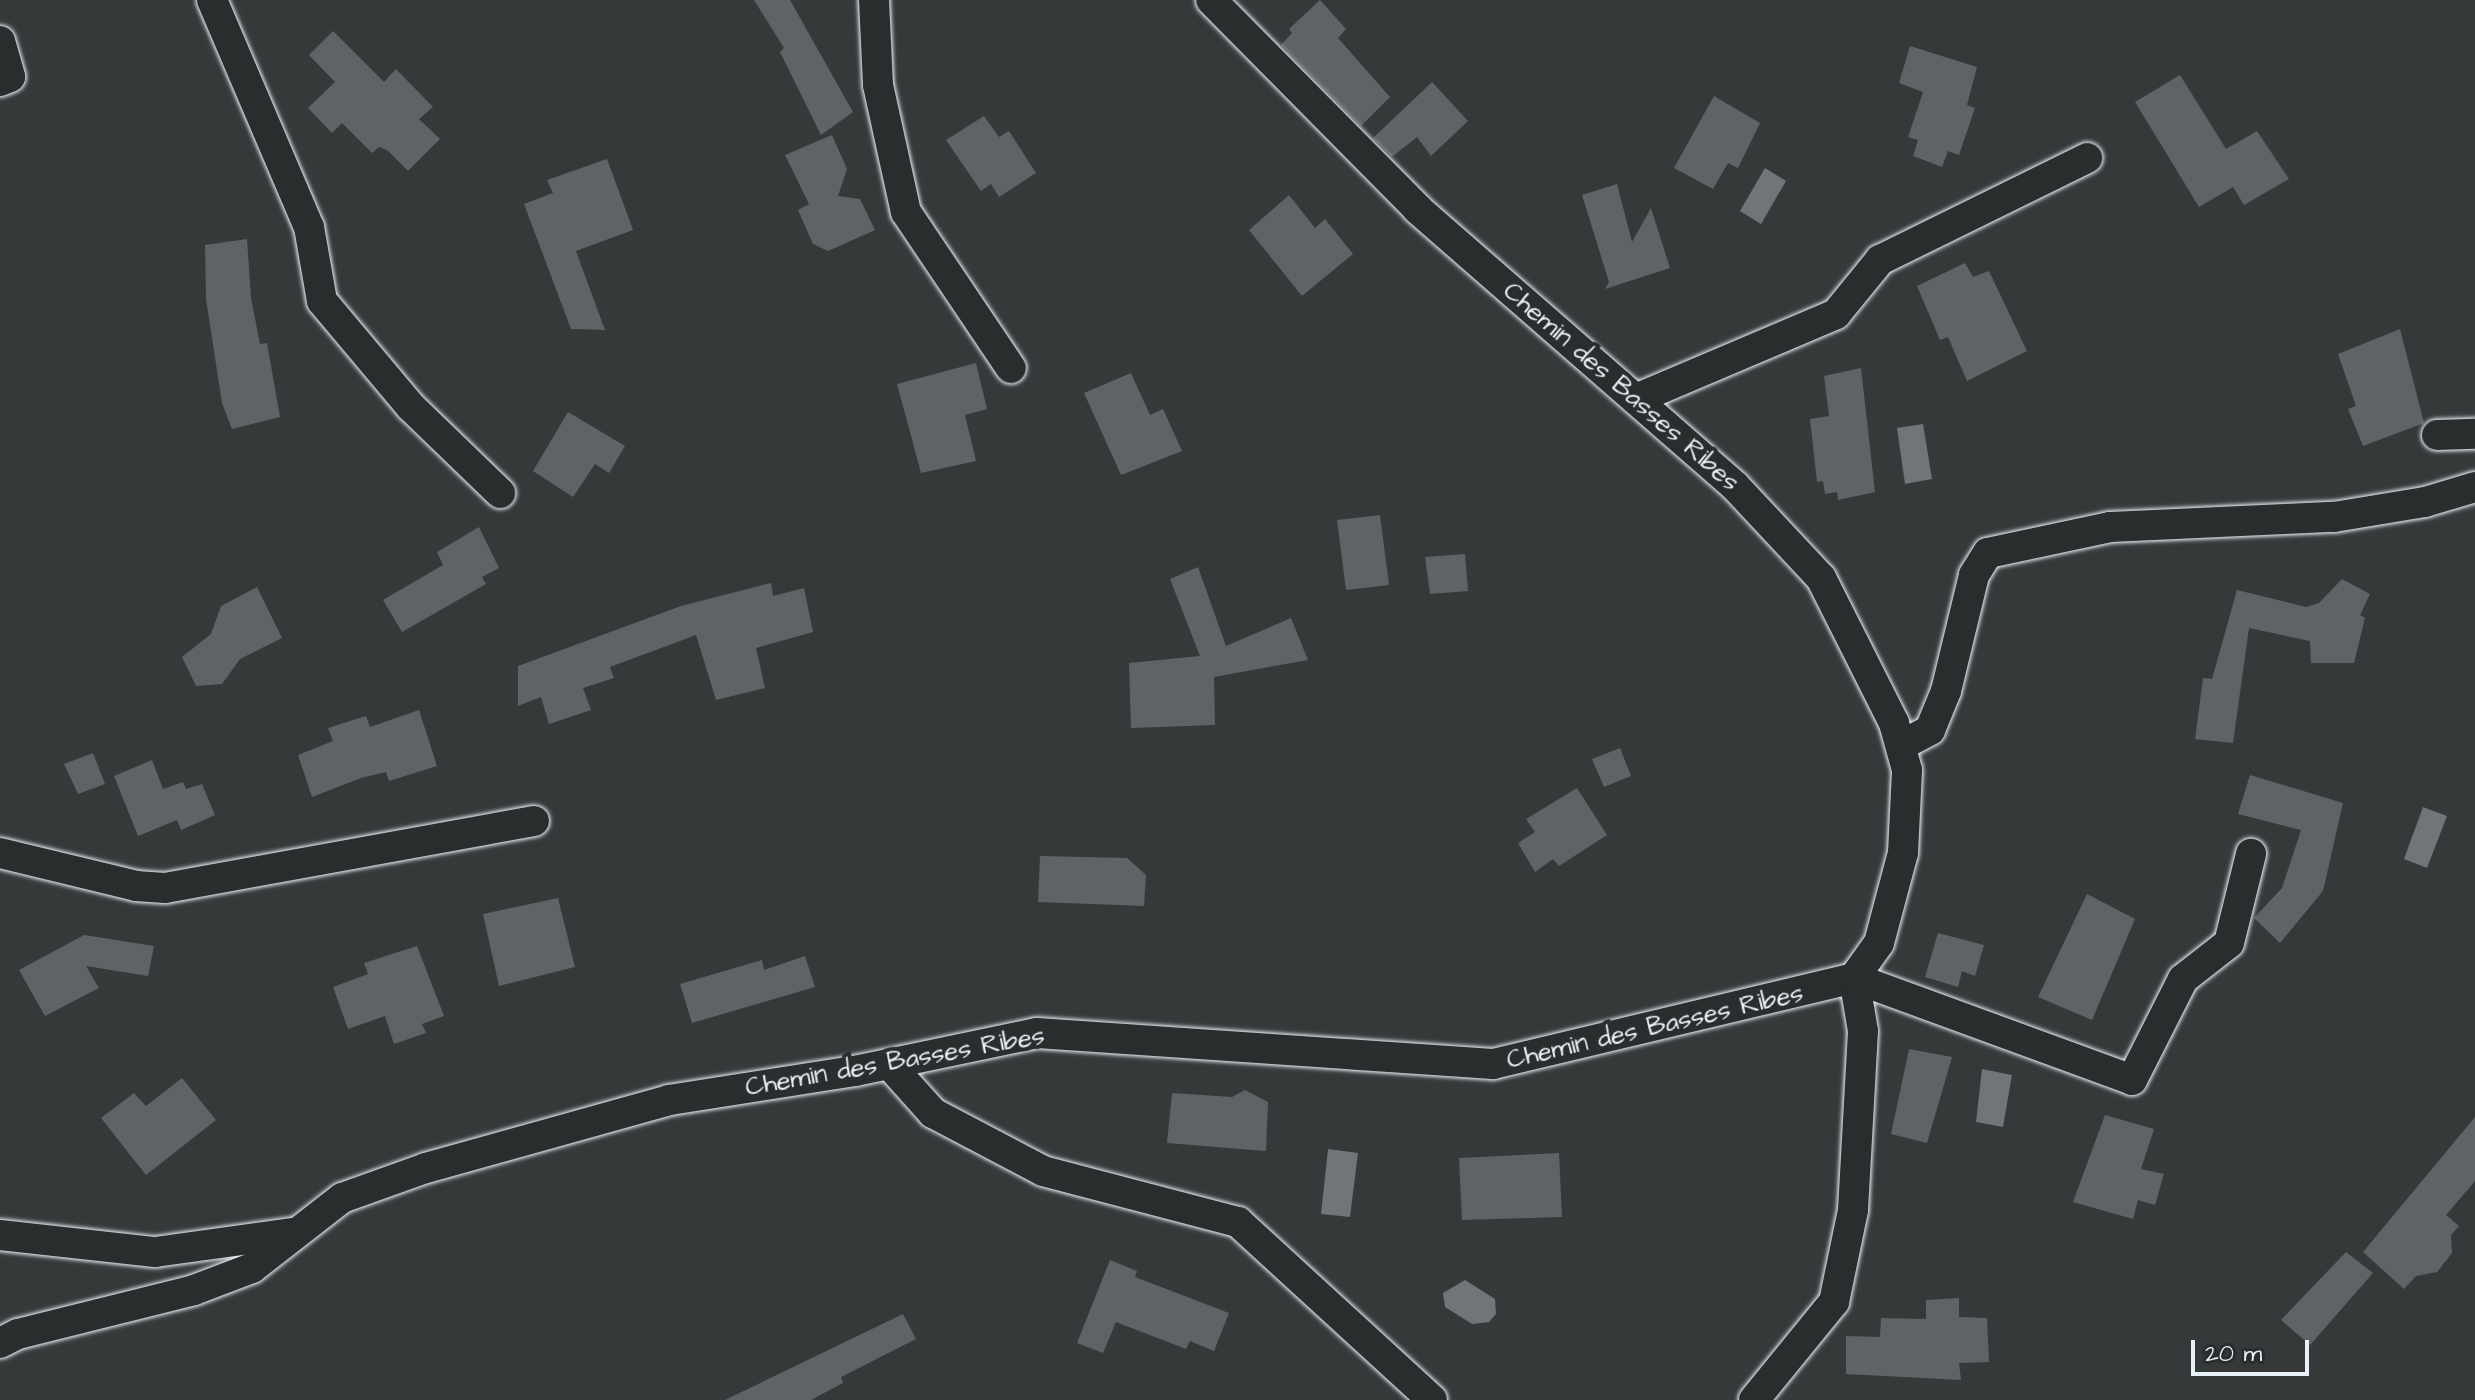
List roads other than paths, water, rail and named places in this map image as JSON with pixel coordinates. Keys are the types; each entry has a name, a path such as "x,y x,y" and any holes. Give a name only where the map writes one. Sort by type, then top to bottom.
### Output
{"street":[{"path":"212,0 309,227 322,301 411,407 500,493"},
{"path":"874,0 878,85 906,212 1011,368"},
{"name":"Chemin des Basses Ribes","path":"0,1343 18,1334 194,1290 252,1268 342,1198 426,1168 669,1100 889,1064 1037,1033 1493,1064 1854,978 1879,943 1903,853 1907,770 1902,745 1821,578 1735,486 1413,203 1211,0"},
{"path":"0,41 10,77 0,81"},
{"path":"1636,399 1836,314 1880,260 2087,158"},
{"path":"2437,435 2475,434"},
{"path":"1902,745 1930,730 1946,691 1974,575 1988,553 2110,527 2334,517 2425,502 2475,487"},
{"path":"0,853 136,886 165,888 534,821"},
{"path":"1754,1400 1834,1302 1853,1210 1863,1031 1854,978 2132,1080 2183,979 2229,943 2251,854"},
{"path":"889,1064 933,1113 1043,1171 1238,1222 1432,1400"},
{"path":"0,1235 155,1252 298,1232"}]}
